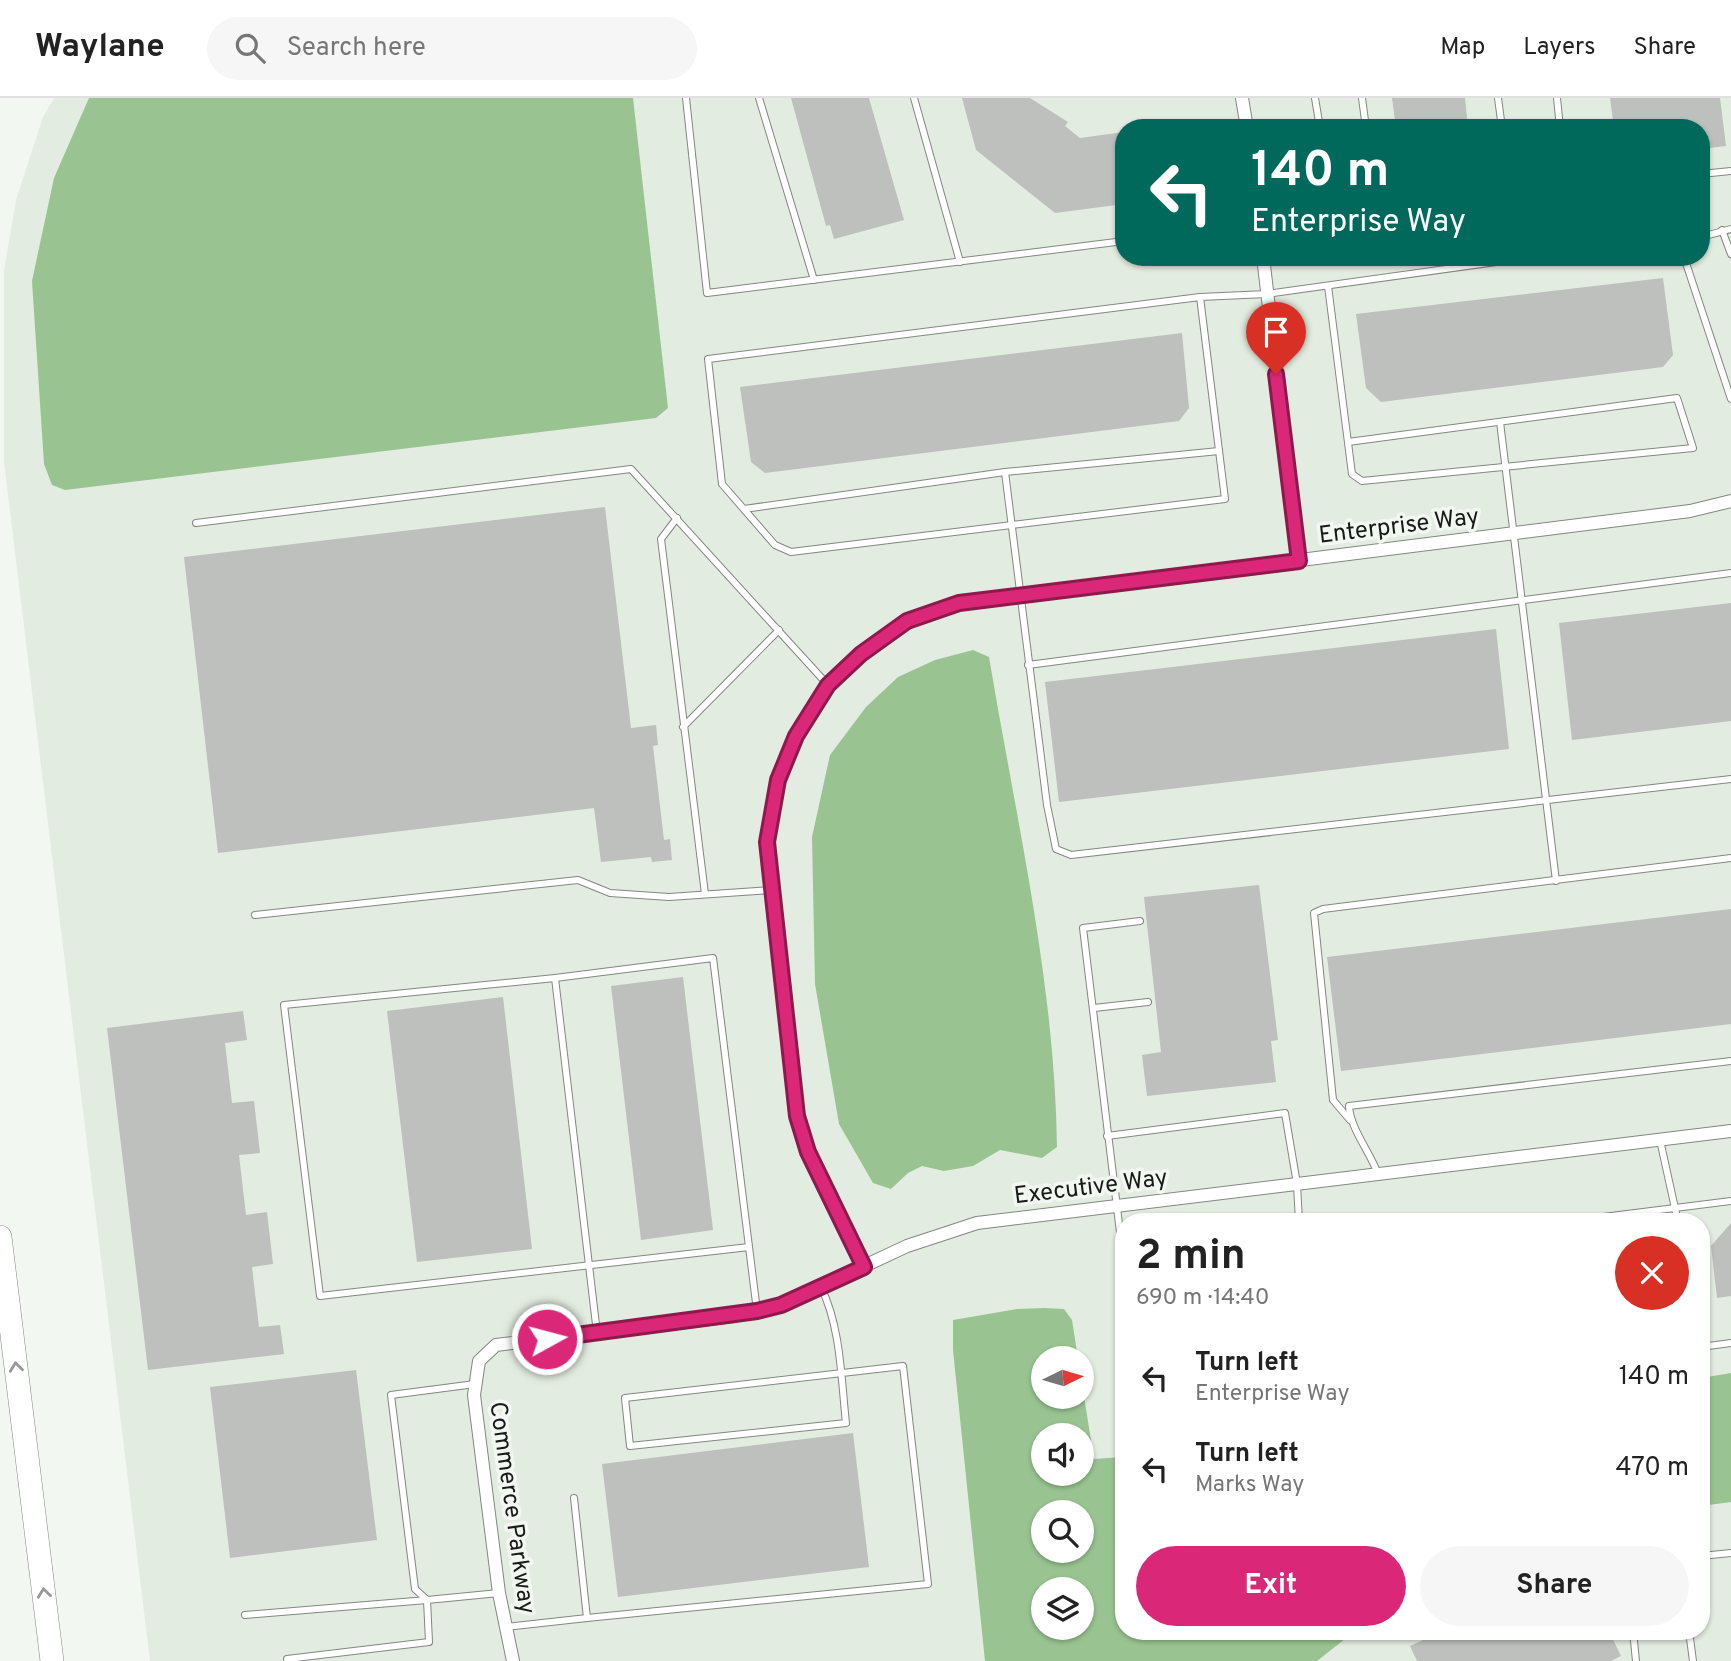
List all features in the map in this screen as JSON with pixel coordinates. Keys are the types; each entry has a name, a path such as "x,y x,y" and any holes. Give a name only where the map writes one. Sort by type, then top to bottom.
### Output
{"highway":[{"path":"0,1237 52,1661"}],"street":[{"path":"1242,98 1246,119"},
{"path":"1264,266 1299,561"},
{"name":"Enterprise Way","path":"864,1267 808,1152 797,1116 767,842 778,780 796,736 828,685 861,654 907,621 959,603 1690,511 1731,501"},
{"name":"Executive Way","path":"479,1361 496,1345 757,1311 781,1305 907,1246 977,1223 1731,1131"},
{"name":"Commerce Parkway","path":"479,1361 474,1395 499,1592 513,1661"}],"lane":[{"path":"685,98 707,293 1115,243"},
{"path":"759,98 814,280"},
{"path":"914,98 960,262"},
{"path":"1315,98 1318,119"},
{"path":"1362,98 1365,119"},
{"path":"1498,98 1501,119"},
{"path":"1557,98 1559,119"},
{"path":"1710,173 1731,171"},
{"path":"1710,234 1731,229"},
{"path":"1722,230 1731,254"},
{"path":"1200,297 1225,499 791,552 775,545 722,484 708,359 1200,297 1267,294 1469,266"},
{"path":"1687,266 1731,399"},
{"path":"1328,286 1352,474 1362,481 1693,447 1677,398 1348,442"},
{"path":"1500,422 1556,881"},
{"path":"744,509 1005,472 1219,451"},
{"path":"196,523 631,469 828,685"},
{"path":"1005,472 1046,806 1056,849 1071,855 1731,779"},
{"path":"677,518 661,538 705,894"},
{"path":"1028,665 1731,573"},
{"path":"683,727 779,630"},
{"path":"1379,1174 1368,1148 1333,1100 1314,913 1323,909 1731,858"},
{"path":"256,915 578,880 610,893 669,897 771,890"},
{"path":"1115,1213 1083,928 1140,920"},
{"path":"748,1247 320,1296 284,1005 555,978 713,958 757,1311"},
{"path":"555,978 597,1333"},
{"path":"1094,1008 1148,1002"},
{"path":"1350,1120 1349,1106 1731,1061"},
{"path":"1107,1136 1285,1113 1297,1185 1299,1213"},
{"path":"1660,1140 1677,1213"},
{"path":"1636,1213 1731,1201"},
{"path":"506,1627 928,1584 903,1366 840,1374 625,1398 630,1446 846,1423 840,1374 833,1311 821,1287"},
{"path":"1710,1346 1731,1343"},
{"path":"287,1658 429,1642 427,1600 415,1589 391,1395 475,1384"},
{"path":"573,1498 587,1618"},
{"path":"1710,1555 1731,1553"},
{"path":"246,1615 499,1592"},
{"path":"1634,1640 1636,1661"},
{"path":"1690,1640 1692,1661"}],"shaded area":[{"path":"54,98 1731,98 1731,1661 150,1661 4,462 4,270 16,200 43,117"},
{"path":"89,98 633,98 668,408 656,418 65,490 52,485 44,464 32,281 54,178"},
{"path":"973,650 989,657 1032,901 1049,1024 1057,1147 1042,1158 1000,1150 973,1166 944,1171 922,1166 908,1173 891,1189 873,1183 839,1124 815,984 812,837 830,755 866,707 898,677 935,660"},
{"path":"1045,1308 1064,1309 1072,1320 1076,1346 1031,1346 1031,1409 1086,1409 1088,1423 1031,1423 1031,1486 1094,1486 1094,1459 1115,1458 1115,1640 1344,1640 1317,1661 985,1661 953,1350 953,1320 1017,1309"},
{"path":"1731,1373 1731,1502 1710,1505 1710,1376"}],"building":[{"path":"791,98 869,98 904,220 834,239 830,225 826,226"},
{"path":"962,98 1030,98 1068,122 1065,126 1080,138 1115,133 1115,205 1055,213 976,150"},
{"path":"1392,98 1465,98 1467,119 1395,119"},
{"path":"1610,98 1720,98 1726,146 1710,148 1710,119 1613,119"},
{"path":"1663,278 1673,355 1663,367 1381,402 1366,388 1356,314"},
{"path":"1182,333 1189,408 1179,421 765,473 751,462 740,387"},
{"path":"605,507 631,728 656,725 658,745 653,746 664,840 670,839 672,860 652,862 651,857 601,862 594,808 218,853 184,557"},
{"path":"1731,603 1731,721 1572,740 1559,623"},
{"path":"1496,629 1509,749 1059,802 1045,682"},
{"path":"1259,885 1278,1040 1271,1041 1276,1082 1147,1096 1142,1055 1161,1052 1144,897"},
{"path":"1731,909 1731,1024 1341,1071 1327,957"},
{"path":"683,977 713,1230 641,1240 611,986"},
{"path":"503,997 532,1249 417,1262 387,1011"},
{"path":"243,1011 247,1040 225,1043 232,1103 254,1101 260,1153 239,1155 246,1215 267,1212 273,1264 252,1267 259,1327 280,1325 284,1354 148,1370 107,1028"},
{"path":"1731,1223 1731,1296 1717,1298 1711,1246"},
{"path":"356,1370 377,1540 230,1558 210,1387"},
{"path":"853,1433 869,1567 618,1597 602,1464"},
{"path":"1423,1640 1613,1640 1621,1656 1611,1661 1417,1661 1410,1646"}],"route":[{"path":"547,1339 757,1311 781,1305 864,1267 808,1152 797,1116 767,842 778,780 796,736 828,685 861,654 907,621 959,603 1299,561 1276,374"}]}
